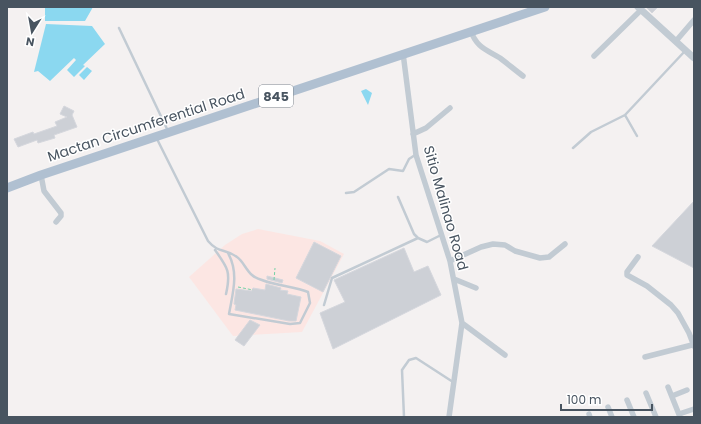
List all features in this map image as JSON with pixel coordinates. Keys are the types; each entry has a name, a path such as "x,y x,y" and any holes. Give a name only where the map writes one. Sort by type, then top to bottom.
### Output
{"main road":[{"name":"Mactan Circumferential Road","path":"7,188 41,175 403,53 545,7"}],"street":[{"path":"594,56 639,8 694,58"},
{"path":"676,41 694,20"},
{"path":"471,31 473,40 482,50 499,58 523,76"},
{"name":"Sitio Malinao Road","path":"403,53 416,155 443,234 454,279 462,323 449,417"},
{"path":"413,134 426,128 450,108"},
{"path":"41,175 44,191 61,213 61,216 56,222"},
{"path":"450,261 481,247 494,244 505,245 515,251 540,258 550,257 565,244"},
{"path":"638,257 626,272 627,275 647,286 675,309 689,333 693,346 645,357"},
{"path":"454,279 476,288"},
{"path":"462,323 506,355"},
{"path":"668,387 680,416 694,409"},
{"path":"672,396 687,390"},
{"path":"646,393 656,417"},
{"path":"627,400 634,417"},
{"path":"608,408 612,417"}],"lane":[{"path":"119,28 169,132"},
{"path":"573,148 591,132 625,115 686,50"},
{"path":"625,115 637,136"},
{"path":"156,137 208,241 227,266 229,278 226,294"},
{"path":"346,193 354,192 389,169 403,171 406,168 409,159 416,155"},
{"path":"398,197 414,234 418,238 428,242 443,234"},
{"path":"324,305 332,278 418,238"},
{"path":"215,249 228,252 237,257 253,276 259,279 297,287 308,292 310,302 300,323 290,324 229,314 235,281 233,263 228,252"},
{"path":"404,417 402,370 409,360 416,358 453,382"}],"path":[{"path":"274,278 275,268"},
{"path":"238,287 253,290"}],"shaded area":[{"path":"258,229 320,241 344,254 302,332 233,336 189,277 225,245 242,234"}],"water":[{"path":"45,7 93,7 85,21 45,21"},
{"path":"46,24 92,26 105,44 83,65 85,66 74,77 67,70 76,60 74,58 50,81 38,71 34,72"},
{"path":"87,67 92,71 84,80 79,75"},
{"path":"366,89 372,93 368,105 361,91"}],"building":[{"path":"658,7 652,13 647,8"},
{"path":"64,106 74,111 72,115 77,127 54,135 55,138 38,143 37,140 18,147 14,139 33,132 34,134 57,126 55,122 67,117 60,114"},
{"path":"694,201 694,268 652,246"},
{"path":"314,242 341,256 323,292 296,278"},
{"path":"404,248 414,272 428,266 441,295 333,349 320,313 345,302 334,280"},
{"path":"267,276 283,280 282,283 267,279"},
{"path":"266,284 281,288 280,290 288,291 287,294 301,297 296,321 289,321 235,310 236,305 234,304 236,289 252,291 253,288 265,290"},
{"path":"250,320 260,325 244,346 235,340"}]}
